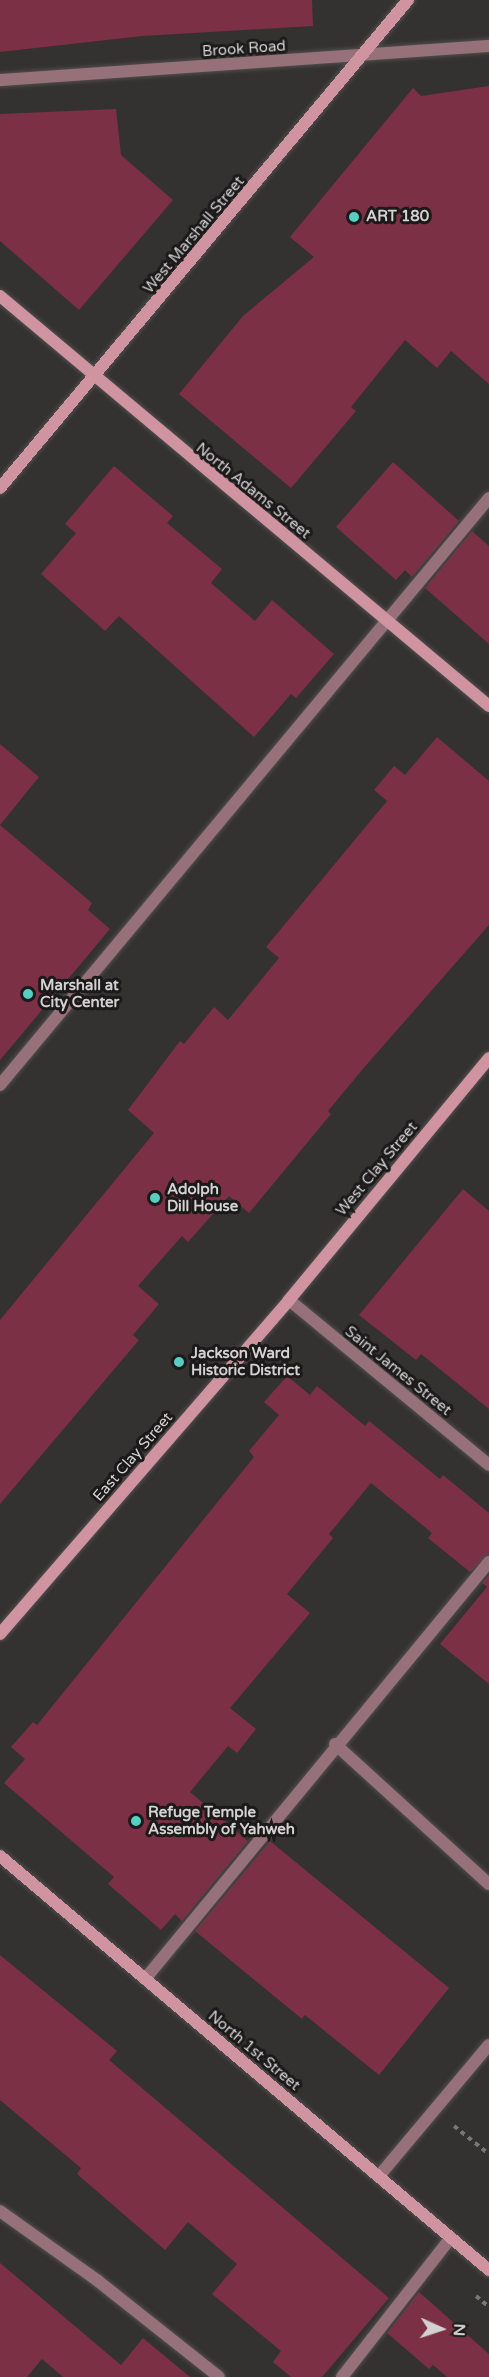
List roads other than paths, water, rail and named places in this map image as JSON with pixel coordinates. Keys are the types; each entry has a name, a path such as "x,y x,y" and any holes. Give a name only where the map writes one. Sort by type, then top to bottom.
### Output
{"street":[{"name":"West Marshall Street","path":"0,488 408,0"},
{"name":"Brook Road","path":"0,80 489,46"},
{"name":"North Adams Street","path":"0,296 93,377 489,706"},
{"path":"0,1085 489,498"},
{"name":"West Clay Street","path":"289,1300 489,1058"},
{"name":"Saint James Street","path":"289,1300 489,1465"},
{"name":"East Clay Street","path":"0,1634 289,1300"},
{"path":"145,1979 335,1744 489,1562"},
{"path":"335,1744 489,1884"},
{"name":"North 1st Street","path":"0,1856 489,2270"},
{"path":"380,2176 489,2045"},
{"path":"0,2211 98,2281 219,2377"},
{"path":"342,2377 450,2239"}],"place":[{"name":"ART 180","path":"354,217"},
{"name":"Marshall at City Center","path":"28,994"},
{"name":"Adolph Dill House","path":"155,1198"},
{"name":"Jackson Ward Historic District","path":"179,1362"},
{"name":"Refuge Temple Assembly of Yahweh","path":"136,1821"}]}
